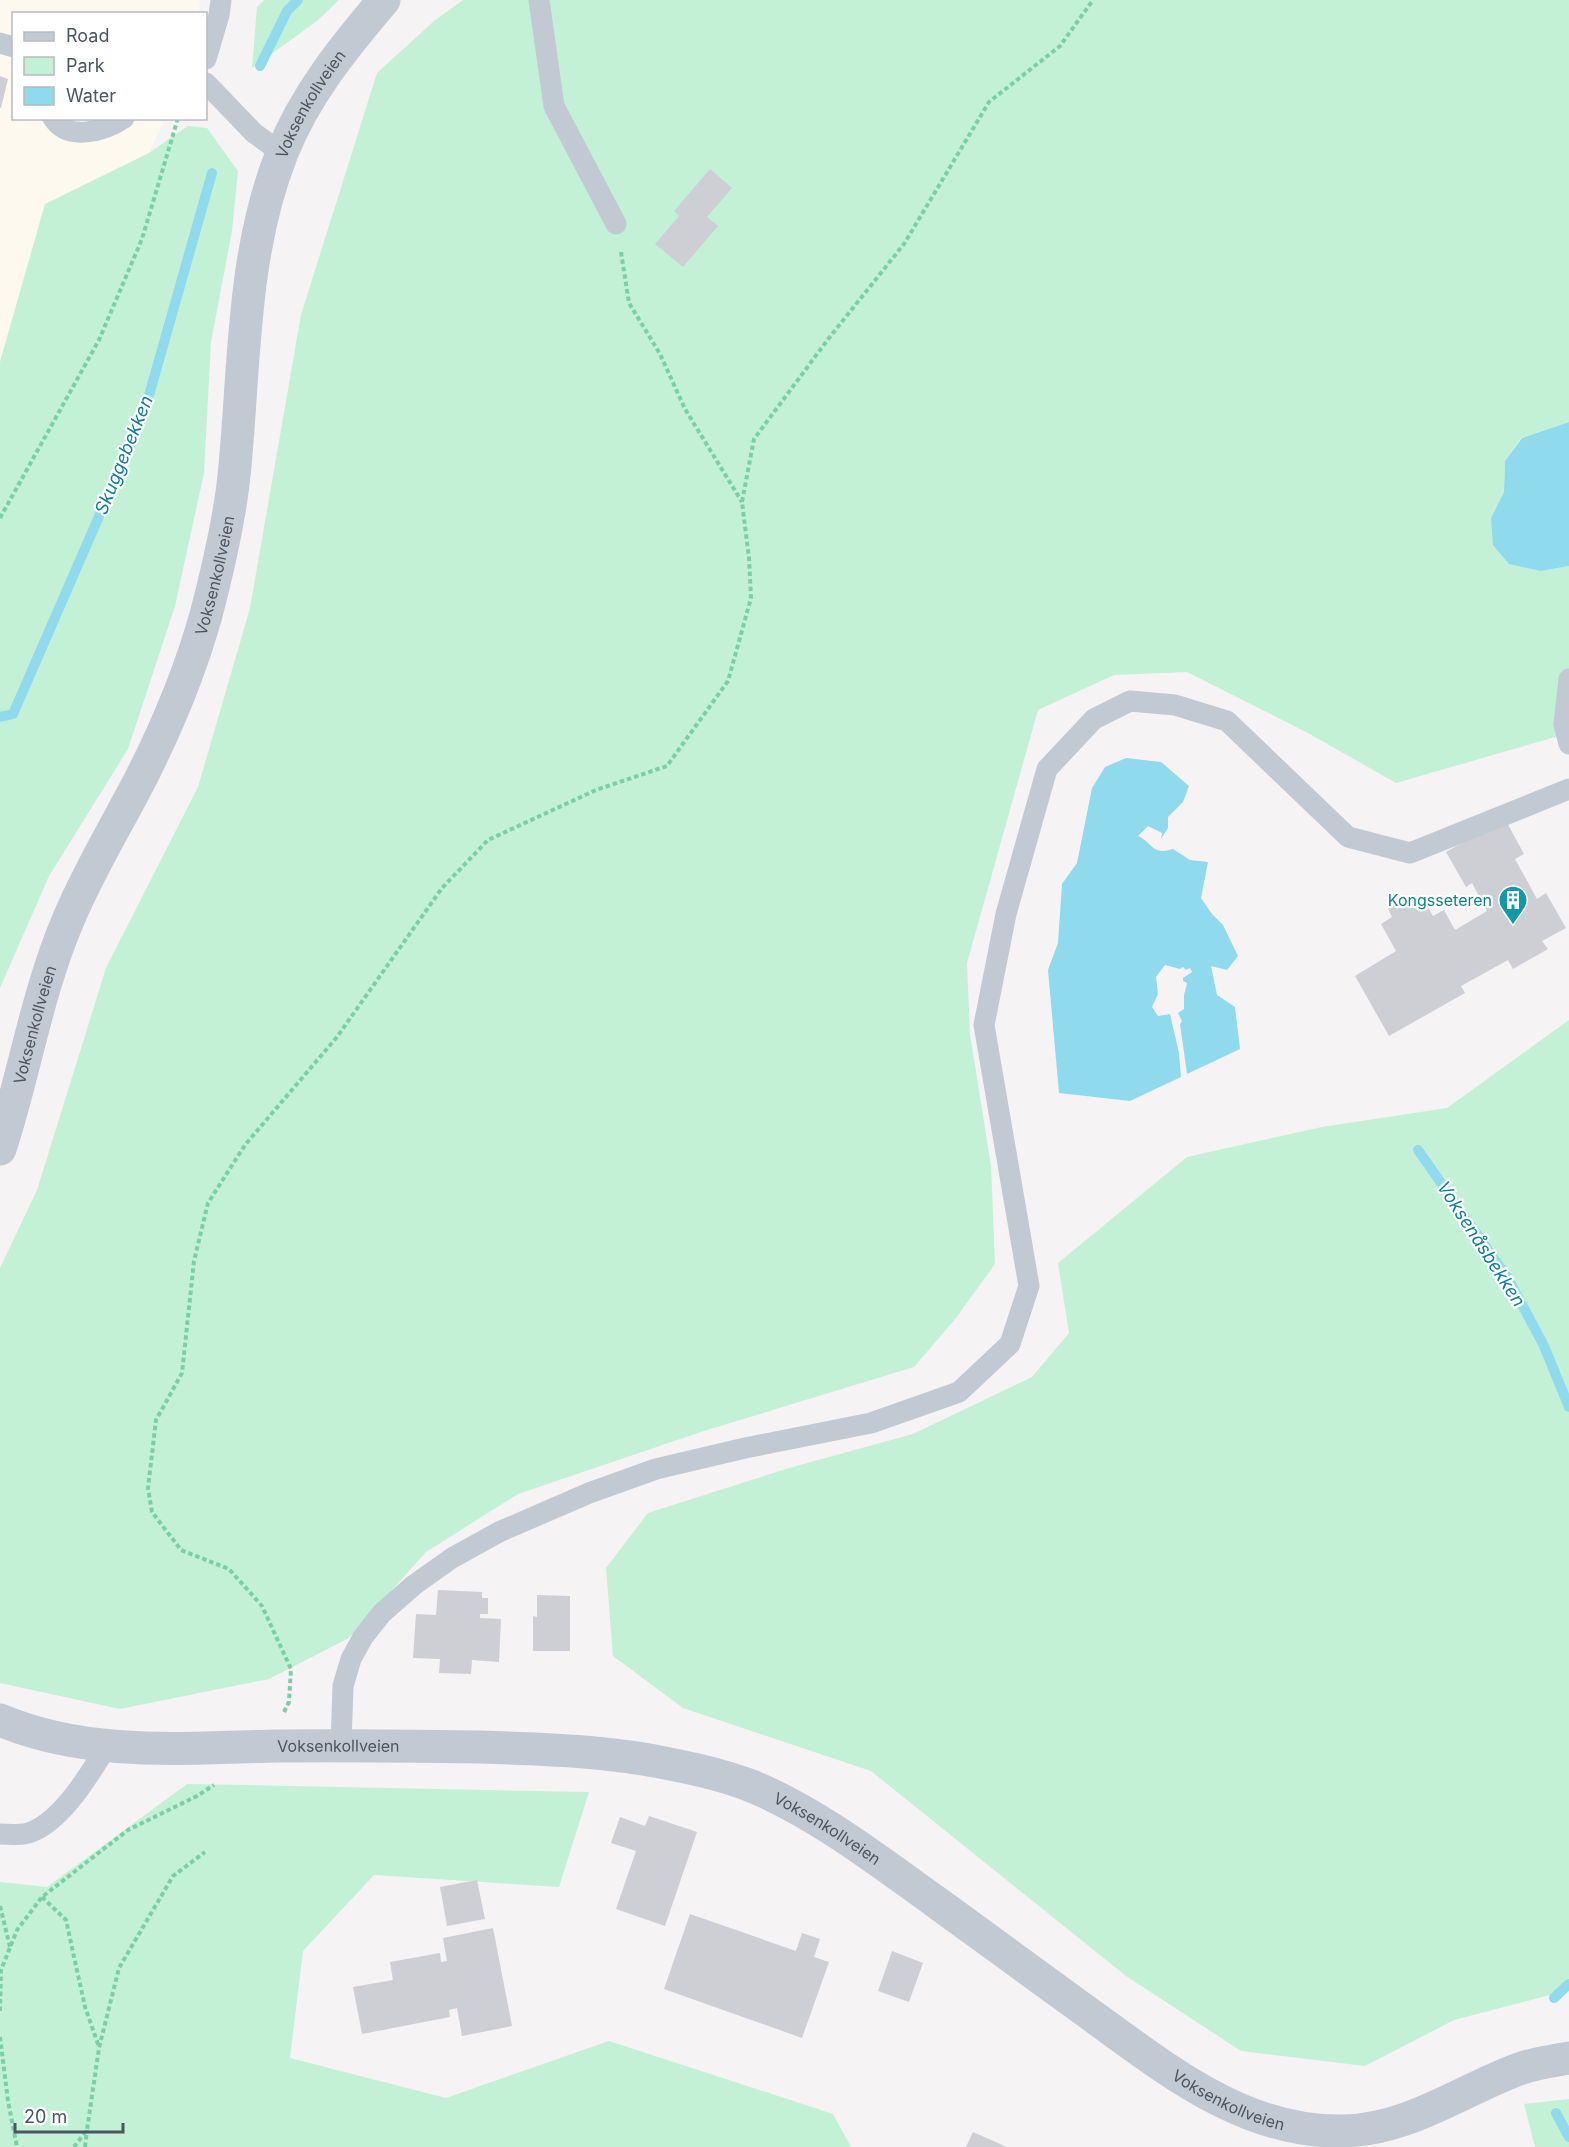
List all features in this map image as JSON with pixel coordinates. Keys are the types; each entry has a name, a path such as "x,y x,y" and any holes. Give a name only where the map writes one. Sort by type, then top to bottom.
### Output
{"street":[{"name":"Voksenkollveien","path":"0,1149 57,948 87,878 145,770 172,710 189,668 205,616 229,516 244,323 270,186 296,121 314,89 384,0"},
{"name":"Voksenkollveien","path":"0,1720 60,1740 107,1746 151,1748 341,1745 502,1748 601,1753 676,1765 719,1775 752,1787 811,1817 1121,2037 1200,2090 1226,2105 1270,2122 1333,2131 1385,2125 1432,2110 1520,2069 1569,2058"}],"lane":[{"path":"207,56 221,0"},
{"path":"539,0 554,106 616,224"},
{"path":"207,84 254,134 282,153"},
{"path":"54,120 72,132 90,132 119,120"},
{"path":"1569,680 1564,724 1569,744"},
{"path":"341,1745 343,1686 351,1659 363,1637 382,1613 414,1585 452,1558 500,1532 588,1493 656,1469 871,1423 959,1392 1010,1344 1029,1286 984,1025 1006,914 1047,769 1094,719 1130,701 1175,705 1227,721 1348,837 1410,853 1569,789"},
{"path":"0,1834 24,1834 47,1822 60,1811 80,1787 107,1746"}],"path":[{"path":"262,1746 277,1727 289,1702 291,1669 262,1606 229,1569 181,1550 152,1512 148,1488 156,1420 182,1373 194,1261 208,1203 245,1145 337,1037 442,888 488,840 596,790 667,766 728,681 751,598 742,502 754,439 829,338 904,244 989,102 1060,46 1093,0"},
{"path":"0,518 99,340 142,240 177,120"},
{"path":"616,224 629,303 660,354 685,409 742,502"},
{"path":"0,2011 1,1970 17,1930 42,1898 128,1830 197,1796 222,1779"},
{"path":"85,2147 99,2048 119,1968 173,1876 205,1852"},
{"path":"42,1898 66,1920 85,2007 99,2048"},
{"path":"0,1906 10,1948"},
{"path":"0,2037 8,2101 17,2147"},
{"path":"74,2147 87,2130"}],"shaded area":[{"path":"0,0 200,0 199,12 12,12 12,120 165,120 149,153 45,204 0,362"}],"green space":[{"path":"264,0 339,0 317,21 252,68 257,7"},
{"path":"463,0 1569,0 1569,422 1521,438 1505,461 1504,492 1491,519 1541,571 1569,566 1569,733 1396,783 1308,733 1187,672 1114,675 1038,710 967,963 970,1034 991,1166 995,1264 956,1318 914,1367 704,1431 518,1494 426,1552 349,1638 269,1679 120,1709 0,1683 0,1268 37,1190 106,968 198,787 250,608 301,315 377,73 434,21"},
{"path":"188,126 207,128 238,171 232,231 211,342 204,473 175,606 128,749 49,876 0,988 0,362 45,204 149,153"},
{"path":"1569,1020 1569,1990 1454,2020 1365,2066 1241,2051 1126,1976 871,1771 683,1708 613,1656 606,1568 648,1513 789,1468 913,1434 1032,1377 1069,1333 1058,1263 1187,1157 1322,1127 1447,1108"},
{"path":"187,1784 589,1792 559,1887 374,1875 303,1951 290,2058 446,2098 609,2041 833,2114 851,2147 0,2147 0,1882 47,1887"},
{"path":"1569,2099 1569,2147 1535,2147 1524,2104"}],"water":[{"path":"1569,422 1569,566 1541,571 1509,564 1493,545 1491,518 1504,492 1505,461 1522,438"},
{"path":"1126,758 1161,762 1189,786 1183,802 1168,817 1168,828 1161,839 1162,833 1148,826 1138,836 1156,850 1173,849 1190,860 1208,862 1201,898 1223,925 1238,956 1227,970 1211,966 1217,995 1235,1007 1240,1049 1187,1074 1180,1024 1182,1021 1178,1013 1184,1009 1187,983 1183,981 1183,978 1192,972 1190,968 1186,970 1183,967 1180,969 1165,965 1156,977 1158,994 1152,1007 1158,1016 1170,1014 1179,1053 1181,1077 1130,1101 1059,1093 1048,970 1058,943 1062,884 1077,863 1092,788 1105,767"}],"building":[{"path":"0,76 8,79 1,108 0,108"},
{"path":"710,169 732,188 707,217 718,226 683,267 655,244 679,216 674,211"},
{"name":"Kongsseteren","path":"1505,819 1524,854 1515,859 1537,899 1546,893 1566,928 1542,941 1548,949 1513,969 1508,960 1461,986 1465,993 1389,1036 1355,976 1396,951 1381,924 1392,917 1388,909 1405,898 1410,907 1423,899 1433,916 1444,910 1455,930 1487,911 1472,883 1466,887 1446,852"},
{"path":"438,1590 482,1592 482,1598 488,1598 488,1614 480,1614 480,1618 501,1619 499,1662 472,1660 471,1674 439,1673 440,1659 413,1658 416,1614 436,1615"},
{"path":"537,1595 570,1596 570,1651 533,1651 533,1616 537,1617"},
{"path":"649,1816 697,1832 665,1926 616,1909 636,1851 611,1843 620,1817 645,1826"},
{"path":"477,1880 485,1919 447,1926 440,1887"},
{"path":"690,1914 796,1951 802,1933 820,1939 814,1957 829,1962 802,2038 664,1989"},
{"path":"493,1928 512,2026 462,2036 457,2008 449,2010 450,2017 362,2034 353,1987 393,1980 390,1962 440,1953 441,1962 447,1961 443,1938"},
{"path":"892,1951 923,1963 909,2002 878,1991"},
{"path":"973,2132 1007,2147 966,2147"}],"waterway":[{"name":"Skuggebekken","path":"260,66 287,11 298,0"},
{"name":"Skuggebekken","path":"0,717 13,714 144,413 212,173"},
{"name":"Voksenåsbekken","path":"1418,1150 1509,1280 1544,1346 1569,1407"},
{"name":"Voksenåsbekken","path":"1554,1998 1569,1984"},
{"name":"Voksenåsbekken","path":"1556,2113 1569,2137"}],"place":[{"name":"Kongsseteren","path":"1513,926"}]}
